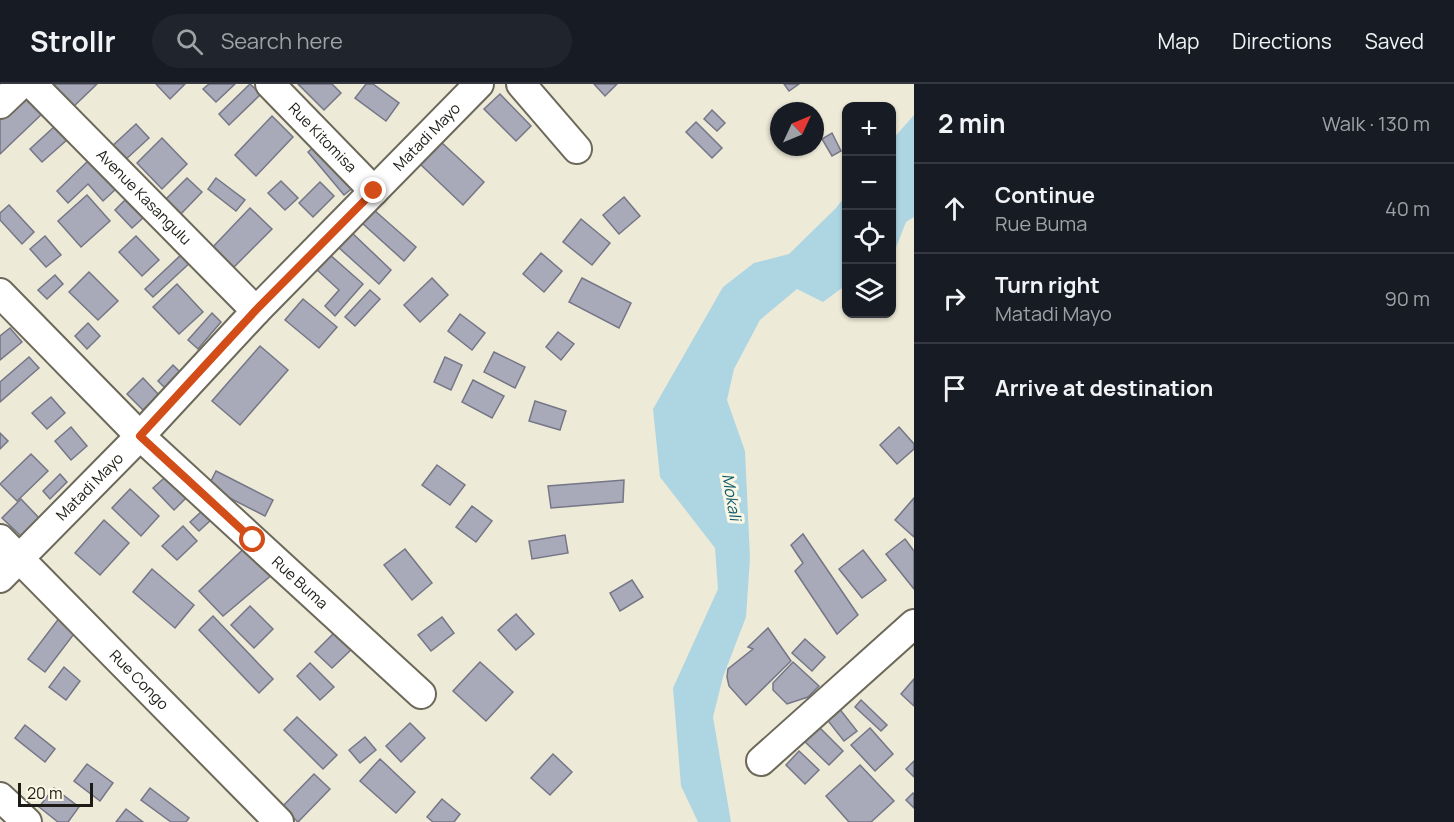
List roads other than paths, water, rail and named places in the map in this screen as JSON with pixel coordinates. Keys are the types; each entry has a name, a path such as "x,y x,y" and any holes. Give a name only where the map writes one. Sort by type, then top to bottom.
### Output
{"street":[{"path":"0,104 21,84"},
{"name":"Avenue Kasangulu","path":"32,84 256,310"},
{"name":"Rue Kitomisa","path":"270,84 374,191"},
{"name":"Matadi Mayo","path":"6,558 140,436 256,310 479,84"},
{"path":"521,84 577,149"},
{"name":"Rue Buma","path":"0,292 140,436 421,694"},
{"name":"Rue Congo","path":"6,558 279,822"},
{"path":"761,761 914,624"},
{"path":"0,797 27,822"}],"water":[{"path":"914,115 914,217 906,222 896,247 896,156 896,135"},
{"name":"Mokali","path":"842,200 842,288 823,302 797,289 760,320 734,369 727,400 745,451 750,558 746,617 723,677 713,717 731,822 698,822 681,786 673,688 718,589 715,548 660,477 653,409 723,287 754,263 789,254"}]}
